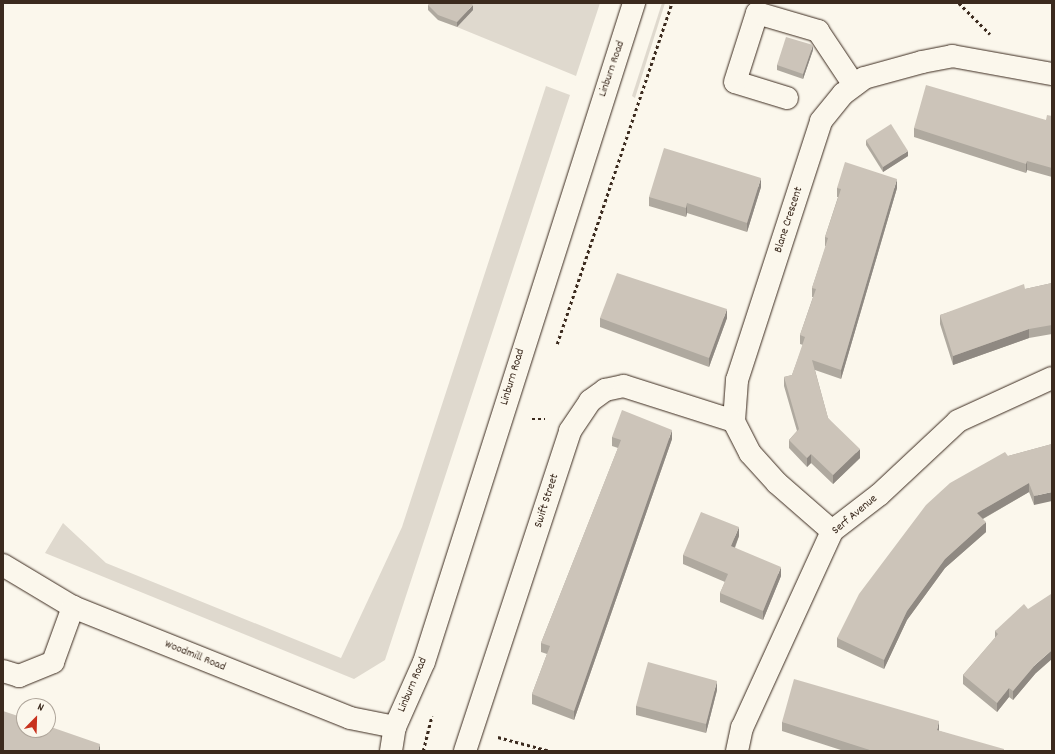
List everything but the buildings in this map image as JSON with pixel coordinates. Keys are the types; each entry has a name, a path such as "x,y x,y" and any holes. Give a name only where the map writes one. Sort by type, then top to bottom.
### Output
{"street":[{"name":"Linburn Road","path":"391,751 394,727 424,662 634,3"},
{"path":"787,98 735,82 757,12 818,31 854,85"},
{"name":"Blane Crescent","path":"734,421 737,380 821,121 854,85 896,67 952,56 1052,74"},
{"name":"Serf Avenue","path":"737,751 742,728 832,531 879,495 958,421 1052,378"},
{"name":"Swift Street","path":"465,751 570,431 590,401 605,390 624,386 734,421"},
{"path":"734,421 750,453 777,482 832,531"},
{"name":"Woodmill Road","path":"3,565 73,607 350,718 394,727"},
{"path":"3,671 19,676 53,662 73,607"}],"path":[{"path":"639,110 672,3"},
{"path":"471,730 550,751"}],"shaded area":[{"path":"466,3 600,3 576,76 457,27 473,10"},
{"path":"662,3 665,3 635,98 632,96"},
{"path":"546,86 570,95 385,660 354,679 45,553 63,523 106,563 341,658 402,527"}]}
